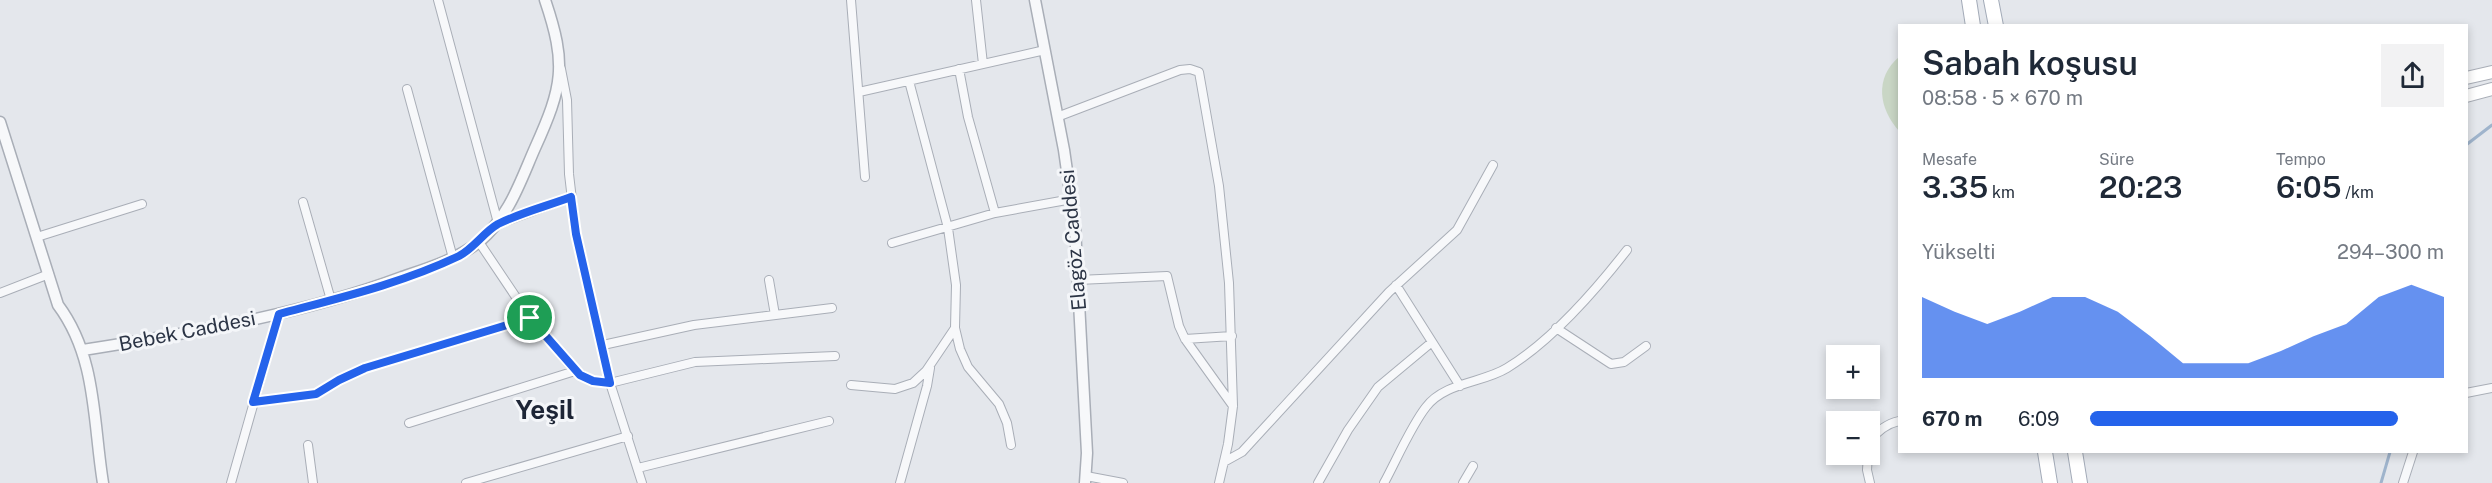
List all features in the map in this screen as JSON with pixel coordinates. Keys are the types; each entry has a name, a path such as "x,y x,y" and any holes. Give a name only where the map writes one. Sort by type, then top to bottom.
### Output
{"main road":[{"path":"1969,0 1973,24"},
{"path":"1991,0 1996,24"},
{"path":"2468,78 2492,72"},
{"path":"2468,95 2492,89"},
{"path":"2045,453 2050,483"},
{"path":"2075,453 2080,483"}],"street":[{"path":"438,0 497,224 571,197"},
{"name":"Bebek Caddesi","path":"83,350 279,314 331,300 453,258 479,242 497,224 515,197 552,110 558,84 560,59 557,35 544,0"},
{"path":"851,0 865,177"},
{"path":"976,0 984,64"},
{"name":"Elagöz Caddesi","path":"1035,0 1072,199 1087,453 1085,480"},
{"path":"859,92 1045,50"},
{"path":"560,59 567,100 571,197 576,234 610,383 642,483"},
{"path":"959,69 968,117 995,213"},
{"path":"1057,117 1180,70 1190,69 1199,72 1219,186 1232,336 1233,406 1219,483"},
{"path":"909,81 948,228 956,285 955,328 960,349 968,367 999,404 1007,423 1011,445"},
{"path":"407,89 453,258"},
{"path":"0,122 58,305 74,328 89,371 103,483"},
{"path":"1224,462 1242,452 1396,285 1457,230 1493,165"},
{"path":"892,243 995,213 1072,199"},
{"path":"303,202 331,300"},
{"path":"37,237 142,204"},
{"path":"479,242 530,318 575,371 593,381 610,383 695,362 835,356"},
{"path":"1384,483 1426,406 1460,386 1506,369 1556,328 1592,292 1627,250"},
{"path":"0,293 49,274"},
{"path":"1078,280 1167,276 1179,326 1185,339 1233,406"},
{"path":"769,280 775,315"},
{"path":"1396,285 1460,386"},
{"path":"603,345 694,325 832,308"},
{"path":"231,483 279,314"},
{"path":"253,402 316,394 365,368 530,318"},
{"path":"851,385 889,389 902,388 918,380 955,328"},
{"path":"1556,328 1611,364 1624,362 1646,346"},
{"path":"1185,339 1232,336"},
{"path":"1318,483 1347,430 1378,387 1432,342"},
{"path":"900,483 931,364"},
{"path":"409,423 575,371"},
{"path":"2468,393 2492,388"},
{"path":"1880,430 1890,423 1898,421"},
{"path":"638,468 829,422"},
{"path":"466,483 628,436"},
{"path":"309,445 313,483"},
{"path":"2403,483 2413,453"},
{"path":"1867,465 1870,483"},
{"path":"1463,483 1473,466"},
{"path":"1085,480 1123,483"}],"green space":[{"path":"1898,58 1898,130 1887,113 1882,94 1886,74"}],"waterway":[{"path":"2468,143 2492,125"},
{"path":"2381,483 2390,453"}],"district":[{"name":"Yeşil","path":"545,409"}],"route":[{"path":"571,197 576,234 610,383 586,379 575,371 530,318 379,363 350,374 316,394 253,402 279,314 358,292 427,268 469,249 496,225 571,197"}]}
